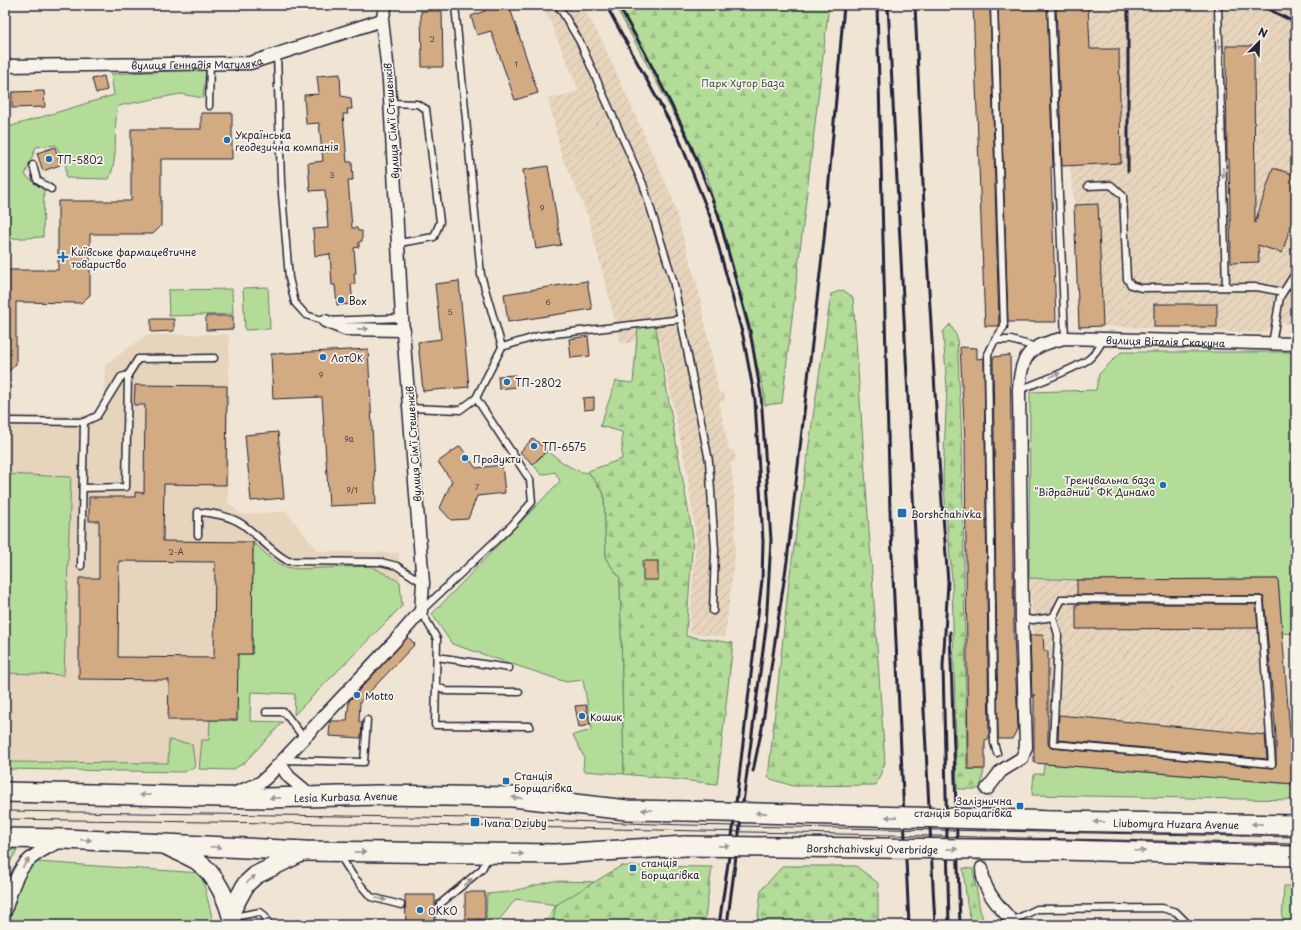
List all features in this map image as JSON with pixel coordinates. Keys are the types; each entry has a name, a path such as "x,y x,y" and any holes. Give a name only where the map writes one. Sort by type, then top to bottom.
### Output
{"main road":[{"name":"Lesia Kurbasa Avenue","path":"5,792 224,798 379,795 513,797 627,810 1056,821"},
{"name":"Liubomyra Huzara Avenue","path":"1056,821 1296,825"},
{"path":"5,838 65,839 305,851 489,853"},
{"path":"164,845 197,861 214,877 232,918"},
{"name":"Borshchahivskyi Overbridge","path":"489,853 556,854 685,846 1059,850 1296,856"},
{"path":"232,918 246,884 256,875 305,851"}],"street":[{"name":"вулиця Сімʼї Стешенків","path":"386,5 382,20 390,103 402,318 423,583 420,611"},
{"name":"вулиця Геннадія Матуляка","path":"5,66 250,63 382,20"},
{"path":"325,321 345,329 404,330"},
{"name":"вулиця Віталія Скакуна","path":"1036,347 1065,338 1296,344"},
{"path":"987,789 1001,771 1022,758 1026,747 1022,618 1019,390 1020,374 1025,358 1036,347"},
{"path":"224,798 260,782 282,762 395,641 420,611"},
{"path":"282,762 289,777 313,797"},
{"path":"5,911 14,883 30,857 39,851 65,839"},
{"path":"982,868 982,878 989,894 1011,923"}],"lane":[{"path":"410,408 460,410 476,398 502,348 481,274 455,5"},
{"path":"558,5 580,42 643,184 673,280 709,461 715,550 713,611"},
{"path":"994,5 1004,327 988,354 994,743 997,753"},
{"path":"1051,5 1065,338"},
{"path":"1216,5 1218,7 1226,286"},
{"path":"277,54 281,182 289,278 295,303 306,315 325,321 402,318"},
{"path":"209,106 210,63"},
{"path":"390,103 417,104 426,109 440,222 434,237 399,243"},
{"path":"33,165 36,180 51,189"},
{"path":"1088,186 1111,185 1123,196 1127,279 1131,285 1141,288 1226,286 1257,287 1283,292"},
{"path":"1272,344 1280,297 1296,272"},
{"path":"502,348 538,336 681,319"},
{"path":"1019,390 1089,359 1097,351 1104,338"},
{"path":"995,340 1011,340 1036,347"},
{"path":"82,488 126,487 128,375 138,359 214,358"},
{"path":"5,421 84,422 97,416 121,377 128,375"},
{"path":"476,398 530,480 532,502 512,525 420,611 437,639 435,725 530,726"},
{"path":"81,566 84,422"},
{"path":"198,535 198,512 215,513 241,523 288,561 380,562 397,566 423,583"},
{"path":"1062,599 1260,600 1272,764 1053,744 1058,635 1053,617 1062,599"},
{"path":"1022,618 1033,620 1053,617"},
{"path":"437,657 509,668"},
{"path":"436,686 446,691 519,692"},
{"path":"266,712 284,712 304,738"},
{"path":"282,762 364,762 367,720"},
{"path":"337,851 353,876 370,897 401,905"},
{"path":"440,904 482,869 489,853"},
{"path":"1011,923 1037,909 1162,908 1176,912 1189,925"},
{"path":"232,918 260,912 264,915 268,923"}],"shaded area":[{"path":"541,5 582,5 602,41 671,195 698,288 719,393 724,392 725,401 719,402 729,450 734,450 736,461 731,463 735,502 735,554 725,637 689,633 696,538 688,478 659,337 621,344 588,216 562,157 548,99 579,91 550,21"},
{"path":"1065,5 1296,5 1296,330 1291,324 1276,322 1264,333 1103,326 1079,327 1074,205 1070,166"},
{"path":"229,334 228,502 242,515 286,511 318,551 399,553 402,606 294,715 295,694 251,692 250,721 283,722 244,763 5,762 5,415 89,415 98,409 104,395 105,365 146,335"},
{"path":"1029,578 1278,579 1294,784 1034,763 1033,620"}],"green space":[{"name":"Парк Хутор База","path":"615,5 829,5 782,403 765,405 763,387 707,176"},
{"path":"206,69 203,98 180,94 118,106 116,115 114,161 109,179 66,178 66,167 56,145 36,147 25,175 44,190 43,237 5,239 5,128 114,95 111,74"},
{"path":"268,287 270,329 245,330 243,288"},
{"path":"232,289 233,314 169,316 168,290"},
{"path":"843,290 853,297 885,763 876,785 793,786 768,778 789,581 831,294"},
{"path":"654,318 693,537 686,636 733,643 717,784 624,774 620,578 606,559 604,494 588,471 622,459 622,432 600,426 616,381 633,383 638,326"},
{"path":"950,324 957,337 962,441 967,769 984,770 980,789 957,789 952,581 943,476 947,389 943,332"},
{"name":"Тренувальна база \"Відрадний\" ФК Динамо","path":"1121,352 1296,352 1296,634 1282,633 1278,579 1077,580 1029,578 1030,392 1096,390 1099,374"},
{"path":"548,451 572,468 589,473 604,494 606,559 620,578 624,774 583,771 584,757 573,735 592,730 583,680 566,682 452,644 432,614 560,481 555,472 541,475 533,464"},
{"path":"5,474 71,477 64,675 5,673"},
{"path":"253,542 271,559 285,567 298,569 371,566 400,582 402,606 294,715 295,694 251,692 250,721 283,722 244,763 232,770 199,769 202,740 209,740 210,720 237,720 237,654 252,654"},
{"path":"169,740 192,744 195,767 184,772 5,769 5,762 168,763"},
{"path":"1044,764 1294,784 1294,800 1032,795 1034,774 1043,774"},
{"path":"5,849 17,850 5,871"},
{"path":"38,862 201,873 214,925 11,925 12,908 19,886 31,864"},
{"path":"621,866 712,867 704,925 552,925 556,905"},
{"path":"783,866 856,866 878,883 878,925 757,925 761,890"},
{"path":"963,868 973,869 980,910 985,925 972,925 967,904"},
{"path":"553,881 648,883 636,925 544,925 556,905 516,899 495,925 472,925 475,920 486,919 487,894 509,892"},
{"path":"1284,886 1296,886 1296,921 1282,921"}],"building":[{"path":"483,5 509,5 538,93 515,100 491,31 477,35 471,16 485,11"},
{"path":"973,5 990,5 999,326 985,326"},
{"path":"998,5 1047,5 1053,167 1051,167 1056,322 1008,322"},
{"path":"1056,5 1088,5 1090,49 1119,49 1121,163 1062,166"},
{"path":"421,11 442,11 443,67 422,67"},
{"path":"1226,46 1254,46 1255,223 1273,168 1296,175 1296,209 1282,253 1258,245 1259,262 1231,263 1229,159 1227,159"},
{"path":"340,74 341,96 351,98 352,109 347,109 348,114 343,114 347,162 352,162 353,180 348,180 352,228 357,228 358,231 362,231 362,241 359,242 359,247 354,248 356,273 354,273 355,284 351,284 353,304 337,305 335,285 332,285 330,254 315,256 313,229 328,228 325,190 310,191 308,163 323,161 319,123 306,124 304,95 319,94 317,76"},
{"path":"104,76 107,90 96,93 92,79"},
{"path":"44,91 45,107 12,108 12,92"},
{"path":"201,113 232,113 232,159 161,159 161,226 153,234 90,234 90,295 81,303 16,302 16,364 5,375 5,270 58,270 58,201 131,201 131,129 201,129"},
{"name":"ТП-5802","path":"55,147 60,165 43,171 37,153"},
{"path":"548,166 561,245 536,249 523,170"},
{"path":"1098,204 1103,326 1079,327 1074,205"},
{"path":"459,281 469,387 423,391 418,342 441,339 435,284"},
{"path":"587,281 592,309 508,322 504,294"},
{"path":"1154,304 1217,304 1217,327 1154,327"},
{"path":"206,316 233,316 233,329 206,330"},
{"path":"151,319 174,319 174,331 151,332"},
{"path":"588,336 590,356 571,358 569,339"},
{"path":"960,347 977,348 977,359 984,358 989,739 985,740 985,769 968,769 965,441"},
{"path":"368,349 376,504 329,506 322,397 273,399 271,354"},
{"path":"1010,355 1014,636 1018,728 1012,739 998,739 993,357"},
{"name":"ТП-2802","path":"515,375 516,387 499,389 498,376"},
{"path":"135,385 227,386 226,485 164,484 163,541 253,542 252,654 238,654 237,720 168,720 169,680 79,679 79,578 99,578 99,521 89,521 89,497 135,497 135,492 144,493 145,405 134,405","holes":["119,561 215,562 214,658 118,657"]},
{"path":"594,397 594,409 584,410 583,398"},
{"path":"278,432 284,498 251,501 245,435"},
{"name":"ТП-6575","path":"533,438 547,450 533,464 520,452"},
{"path":"460,446 476,468 502,465 505,493 477,496 468,519 451,520 440,508 452,481 438,462"},
{"path":"643,561 658,561 658,580 643,580"},
{"path":"1278,579 1294,784 1034,763 1034,694 1032,698 1030,635 1043,635 1044,651 1048,651 1048,744 1051,748 1274,768 1276,764 1276,736 1264,597 1077,595 1077,580"},
{"path":"1077,604 1256,604 1258,628 1076,629"},
{"path":"408,637 415,644 360,702 359,722 362,722 361,738 329,736 330,721 347,721 349,701"},
{"name":"Кошик","path":"586,705 590,725 579,727 575,706"},
{"path":"1059,715 1265,735 1267,759 1058,740"},
{"path":"465,892 485,892 485,919 465,919"},
{"name":"OKKO","path":"405,895 435,895 435,925 406,925"}],"tunnel":[{"path":"982,868 984,800 987,789"}],"tram line":[{"path":"5,811 476,818 686,825 1296,837"},
{"path":"5,819 476,826 1296,844"}],"railway":[{"path":"606,5 680,141 711,219 743,336 755,400 763,541 762,580 733,829 719,925"},
{"path":"618,5 644,51 687,136 718,214 750,331 761,395 771,540 766,627 727,925"},
{"path":"753,771 762,728 787,561 824,239 844,5"},
{"path":"877,5 890,511 909,925"},
{"path":"888,5 935,925"},
{"path":"915,5 924,206 940,476 948,582 943,666 949,925"},
{"path":"1128,5 1128,171"},
{"path":"1260,5 1296,23"},
{"path":"950,632 960,925"}],"place":[{"name":"Українська геодезична компанія","path":"227,140"},
{"name":"ТП-5802","path":"49,159"},
{"name":"Київське фармацевтичне товариство","path":"63,257"},
{"name":"Box","path":"341,300"},
{"name":"ЛотОК","path":"323,357"},
{"name":"ТП-2802","path":"507,382"},
{"name":"ТП-6575","path":"534,446"},
{"name":"Продукти","path":"465,458"},
{"name":"Тренувальна база \"Відрадний\" ФК Динамо","path":"1163,485"},
{"name":"Borshchahivka","path":"902,513"},
{"name":"Motto","path":"357,695"},
{"name":"Кошик","path":"582,716"},
{"name":"Станція Борщагівка","path":"506,781"},
{"name":"Залізнична станція Борщагівка","path":"1020,806"},
{"name":"Ivana Dziuby","path":"475,822"},
{"name":"станція Борщагівка","path":"633,868"},
{"name":"OKKO","path":"420,910"}]}
